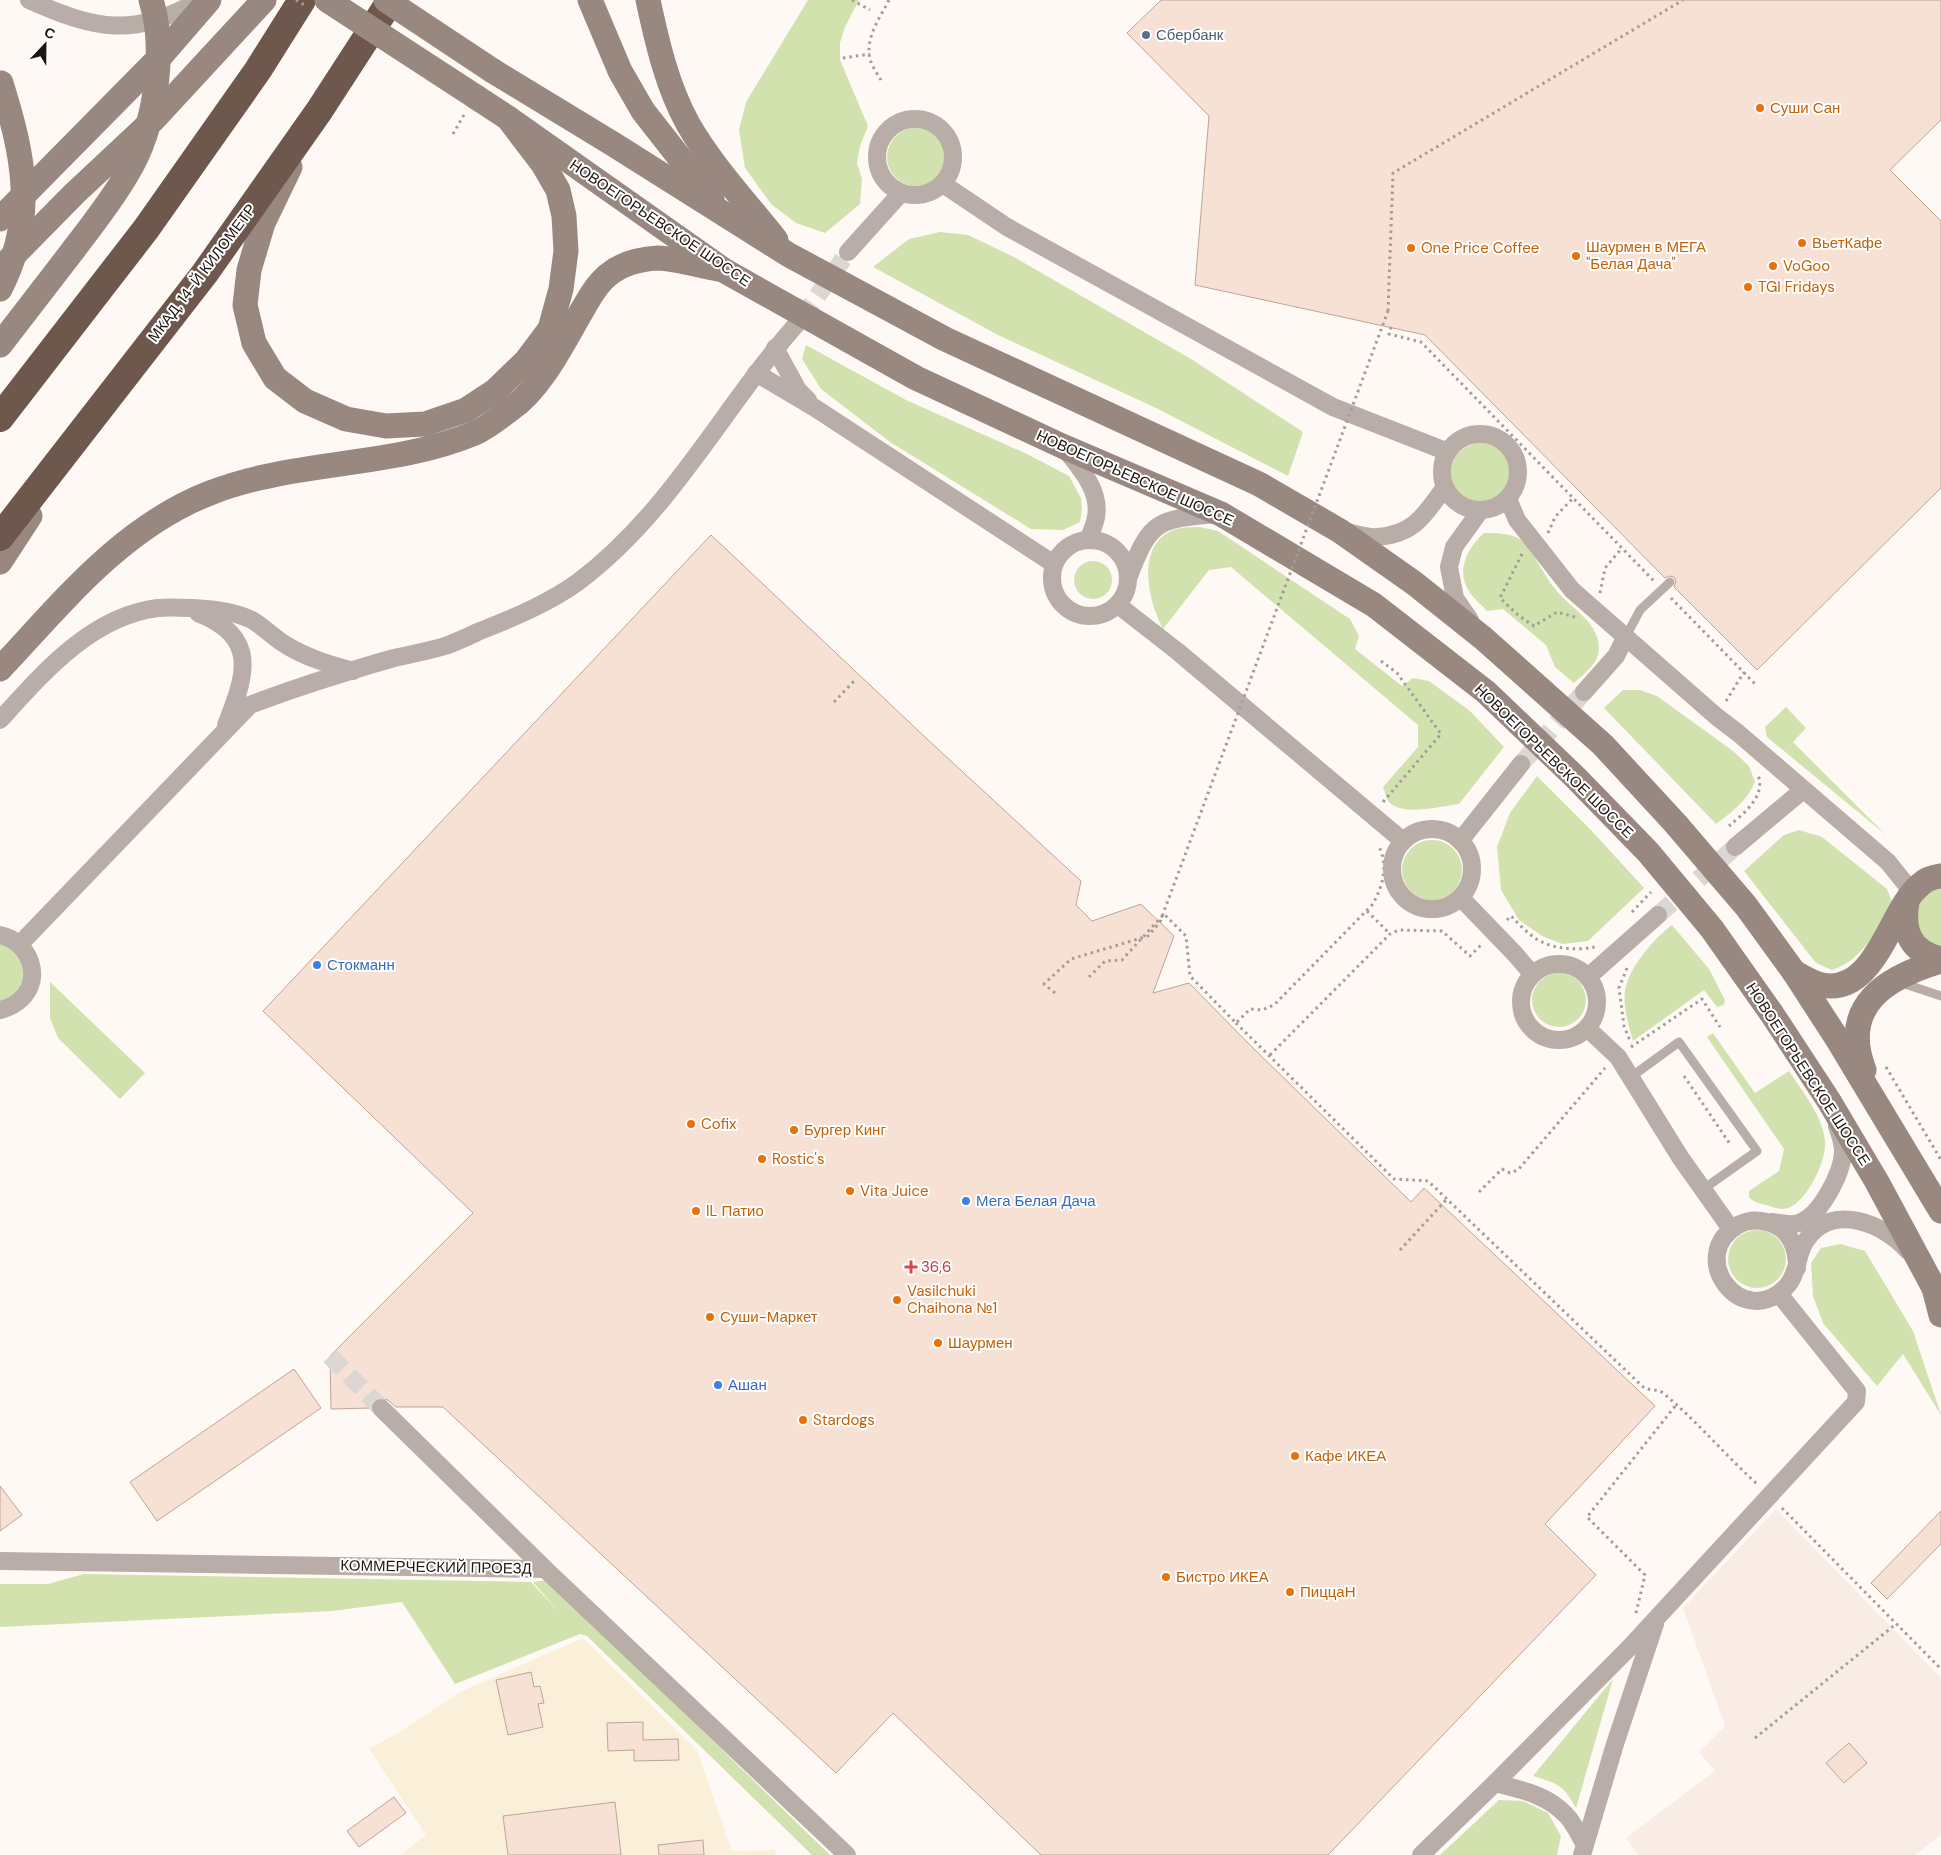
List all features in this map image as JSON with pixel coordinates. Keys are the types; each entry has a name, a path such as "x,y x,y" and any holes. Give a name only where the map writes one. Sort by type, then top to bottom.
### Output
{"highway":[{"path":"0,418 146,229 258,70 302,0"},
{"name":"МКАД, 14-Й КИЛОМЕТР","path":"0,537 205,273 319,111 391,0"}],"main road":[{"path":"0,345 107,206 129,172 150,116 157,76 158,42 151,0"},
{"path":"0,219 158,59 209,0"},
{"path":"0,269 74,194 153,120 264,0"},
{"name":"НОВОЕГОРЬЕВСКОЕ ШОССЕ","path":"327,0 471,104 508,118 725,271 916,378 1062,446 1221,514 1374,605 1486,692 1575,777 1648,852 1712,929 1772,1014 1829,1101 1877,1182 1933,1286 1941,1315"},
{"path":"386,0 527,93 614,144 789,255 945,339 1259,484 1340,531 1414,583 1483,638 1603,745 1669,816 1746,906 1794,972 1875,1100 1941,1211"},
{"path":"590,0 620,71 648,118 723,213"},
{"path":"648,0 656,39 668,76 688,123 712,159 789,255"},
{"path":"0,80 13,123 22,167 24,204 17,244 7,276 0,289"},
{"path":"319,111 263,223 249,270 245,305 254,343 275,378 305,401 346,419 386,426 425,424 466,410 495,391 526,362 550,329 561,289 566,250 564,216 558,190 543,164 508,118"},
{"path":"0,669 97,566 140,531 177,507 211,492 256,479 438,447 477,432 514,407 546,374 592,293 609,274 631,262 659,258 725,271"},
{"path":"0,562 118,385"},
{"path":"1794,972 1810,981 1823,985 1837,985 1851,981 1878,952 1910,897 1921,884 1931,878 1941,876"},
{"path":"1910,897 1904,918 1907,934 1917,947 1930,956 1941,960"},
{"path":"1875,1100 1858,1055 1856,1039 1858,1021 1867,1004 1880,989 1922,967 1941,960"}],"street":[{"path":"29,0 59,14 91,23 121,27 152,23 200,0"},
{"path":"918,118 933,122 945,132 952,144 954,158 950,172 943,184 930,192 916,195 901,193 888,184 879,171 876,155 880,140 890,127 903,120 918,118"},
{"path":"943,184 1007,226 1333,407 1448,452"},
{"path":"848,252 901,193"},
{"path":"20,944 250,705 293,689 446,645 536,607 577,583 640,524 686,469 775,348 802,318"},
{"path":"775,348 798,390 815,408"},
{"path":"756,373 815,408 1054,564"},
{"path":"1479,434 1494,436 1507,445 1516,457 1519,471 1516,486 1508,499 1496,507 1480,511 1466,508 1452,498 1445,487 1442,473 1448,452 1453,445 1466,437 1479,434"},
{"path":"1062,446 1085,474 1095,494 1097,504 1096,517 1089,539"},
{"path":"1340,531 1377,537 1410,529 1425,514 1445,487"},
{"path":"1508,499 1517,520 1572,590 1625,638 1888,862 1910,897"},
{"path":"1480,511 1454,547 1449,567 1454,598 1483,638"},
{"path":"1129,576 1126,562 1117,550 1104,542 1089,539 1074,543 1062,551 1054,564 1052,580 1056,596 1067,608 1079,615 1093,616 1107,613 1118,605 1126,591 1129,576 1139,549 1150,533 1165,522 1181,517 1221,514"},
{"path":"1118,605 1177,651 1403,841"},
{"path":"0,720 26,691 64,655 92,633 124,617 157,608 210,609 235,614 252,621 285,645 302,654 322,663 353,671"},
{"path":"186,608 210,618 228,629 238,643 242,658 239,693 222,734"},
{"path":"1584,692 1616,656 1625,638"},
{"path":"1460,841 1521,764"},
{"path":"1735,846 1803,790"},
{"path":"1432,829 1447,832 1460,841 1469,854 1472,869 1469,884 1461,898 1447,907 1431,910 1416,906 1402,897 1394,884 1391,869 1394,854 1403,841 1416,832 1432,829"},
{"path":"1461,898 1532,974"},
{"path":"1588,977 1658,915"},
{"path":"0,935 7,936 20,944 28,954 32,965 32,977 29,988 22,998 13,1006 0,1010"},
{"path":"1560,963 1576,967 1588,977 1595,989 1597,1003 1595,1016 1587,1028 1576,1036 1562,1040 1549,1039 1536,1032 1527,1023 1522,1010 1521,998 1524,985 1532,974 1545,966 1560,963"},
{"path":"1587,1028 1625,1052 1631,1077 1654,1116 1702,1190 1731,1229"},
{"path":"1829,1101 1841,1139 1843,1152 1833,1185 1810,1216 1800,1222 1791,1225 1756,1220 1743,1222 1731,1229 1722,1241 1717,1255 1718,1270 1723,1283 1734,1294 1745,1299 1756,1301 1768,1300 1779,1294 1791,1283 1802,1247 1815,1230 1826,1223 1838,1220 1855,1220 1872,1224 1888,1233 1904,1246 1933,1286"},
{"path":"1769,1222 1782,1229 1792,1240 1797,1253 1797,1268"},
{"path":"1421,1855 1629,1648 1856,1402 1857,1392 1779,1294"},
{"path":"381,1408 545,1569"},
{"name":"КОММЕРЧЕСКИЙ ПРОЕЗД","path":"0,1561 545,1569 848,1855"},
{"path":"1584,1850 1615,1744 1657,1618"},
{"path":"1495,1783 1529,1791 1550,1801 1567,1816 1584,1850"}],"lane":[{"path":"1625,638 1640,610 1670,582"},
{"path":"1894,981 1941,996"},
{"path":"1631,1077 1679,1042 1757,1151 1702,1190"}],"path":[{"path":"852,0 870,10"},
{"path":"881,80 870,60 870,37 889,0"},
{"path":"1055,993 1044,984 1071,959 1148,936 1160,922 1388,311 1393,174 1683,0"},
{"path":"843,58 870,54"},
{"path":"453,134 471,104"},
{"path":"1391,328 1389,334 1421,342 1756,685"},
{"path":"1362,807 1370,797 1380,805 1441,734 1397,673 1381,661"},
{"path":"834,702 856,679"},
{"path":"1236,1022 1250,1009 1262,1010 1274,1005 1367,911 1378,896 1382,884 1383,858 1376,843"},
{"path":"1625,919 1651,892"},
{"path":"1367,911 1390,934"},
{"path":"1089,977 1105,961 1122,960 1164,914 1186,936 1190,976 1394,1179 1428,1181 1646,1389 1661,1391 1720,1446 1729,1458 1941,1669"},
{"path":"1270,1055 1390,934 1399,930 1442,931 1470,956 1511,916 1538,941 1567,949 1586,949 1595,946 1606,938 1618,951 1628,964 1619,988 1625,1052"},
{"path":"1479,1192 1502,1169 1510,1173 1518,1170 1608,1064 1653,1032 1702,999 1720,1027"},
{"path":"1653,1032 1730,1144"},
{"path":"1883,1062 1941,1160"},
{"path":"1400,1250 1446,1200"},
{"path":"1629,1648 1645,1574 1587,1517 1676,1405"},
{"path":"1755,1738 1896,1624"}],"shaded area":[{"path":"1776,1509 1941,1678 1941,1835 1915,1855 1638,1855 1626,1838 1715,1771 1699,1752 1725,1726 1683,1608"},
{"path":"583,1638 697,1750 732,1851 775,1850 776,1855 401,1855 426,1835 369,1749 398,1733 462,1691"}],"green space":[{"path":"808,0 859,0 845,27 840,43 840,60 868,126 860,146 857,163 862,179 860,204 825,233 796,223 771,204 745,168 739,130 746,102"},
{"path":"910,128 922,128 937,136 945,151 945,163 937,178 922,186 910,186 895,178 887,163 887,151 895,136"},
{"path":"940,232 968,235 1014,257 1191,359 1303,432 1288,476 1156,408 998,335 873,267 909,239"},
{"path":"806,345 906,400 1027,454 1069,476 1081,498 1080,522 1063,530 1031,529 890,442 821,389 802,359"},
{"path":"1481,443 1497,448 1502,452 1506,457 1511,473 1506,489 1502,494 1497,498 1481,503 1465,498 1460,494 1456,489 1451,473 1456,457 1460,452 1465,448"},
{"path":"1200,527 1218,531 1350,619 1359,636 1355,649 1402,686 1413,678 1429,681 1470,711 1504,747 1459,804 1413,810 1403,809 1389,802 1383,787 1418,747 1418,725 1231,567 1209,570 1163,629 1152,602 1149,587 1148,571 1150,557 1156,544 1165,534 1180,528"},
{"path":"1484,533 1498,533 1521,540 1556,590 1584,617 1595,631 1599,650 1596,660 1590,669 1574,683 1555,667 1546,645 1503,609 1487,611 1470,593 1463,577 1463,569 1468,553"},
{"path":"1093,561 1107,566 1112,580 1107,594 1093,599 1079,594 1074,580 1079,566"},
{"path":"1623,690 1640,690 1657,696 1733,751 1749,766 1755,782 1748,795 1738,806 1716,824 1604,708"},
{"path":"1786,707 1806,728 1793,742 1886,835 1767,737 1765,727"},
{"path":"1537,776 1591,830 1644,888 1588,941 1562,944 1542,936 1519,920 1501,890 1497,847 1510,813"},
{"path":"1799,830 1822,837 1887,889 1892,902 1868,943 1852,959 1832,970 1816,963 1744,871 1784,835"},
{"path":"1426,840 1438,840 1449,845 1457,853 1462,864 1460,882 1449,895 1438,900 1426,900 1415,895 1407,887 1402,876 1402,864 1407,853 1415,845"},
{"path":"1941,887 1941,950 1918,935 1914,911 1928,892"},
{"path":"1672,925 1709,969 1725,1000 1724,1005 1717,1007 1704,990 1633,1041 1626,1016 1626,986 1644,953"},
{"path":"0,943 7,946 21,959 25,973 16,991 0,1001"},
{"path":"1554,973 1564,973 1574,977 1582,985 1586,1000 1582,1015 1574,1023 1564,1027 1554,1027 1544,1023 1536,1015 1532,1005 1532,995 1536,985 1544,977"},
{"path":"50,982 145,1073 120,1099 58,1038 50,1018"},
{"path":"1713,1033 1755,1093 1789,1071 1818,1117 1825,1137 1824,1155 1818,1173 1807,1191 1795,1204 1788,1208 1777,1208 1757,1202 1749,1197 1749,1191 1779,1171 1784,1149 1707,1037"},
{"path":"1757,1230 1768,1232 1781,1243 1786,1259 1784,1270 1773,1283 1757,1288 1746,1286 1733,1275 1728,1259 1730,1248 1741,1235"},
{"path":"1840,1244 1865,1251 1913,1331 1941,1415 1903,1354 1877,1386 1823,1323 1813,1296 1811,1263 1821,1248"},
{"path":"84,1574 531,1582 560,1613 533,1582 548,1580 830,1855 812,1855 587,1636 580,1634 455,1684 402,1602 332,1611 0,1627 0,1584 48,1584"},
{"path":"1613,1679 1576,1808 1559,1786 1533,1776"},
{"path":"1499,1800 1523,1801 1548,1813 1561,1836 1557,1855 1440,1855"}],"building":[{"path":"1161,0 1941,0 1941,120 1890,170 1941,221 1941,488 1757,670 1674,587 1676,581 1674,577 1669,576 1665,578 1425,335 1195,285 1209,116 1127,33"},
{"path":"711,535 1081,881 1076,905 1092,921 1141,904 1174,936 1153,993 1189,983 1411,1202 1424,1188 1655,1406 1545,1524 1596,1575 1328,1855 1041,1855 893,1713 836,1773 443,1407 396,1407 388,1400 379,1398 373,1401 371,1408 331,1409 330,1356 473,1213 263,1011"},
{"path":"294,1369 321,1408 157,1521 130,1482"},
{"path":"0,1486 22,1515 0,1531"},
{"path":"1941,1511 1941,1544 1887,1599 1871,1583"},
{"path":"531,1672 534,1687 540,1686 544,1703 538,1704 543,1727 508,1735 496,1680"},
{"path":"643,1722 643,1740 678,1739 679,1760 634,1761 634,1750 608,1751 607,1723"},
{"path":"1849,1743 1867,1763 1844,1783 1826,1763"},
{"path":"394,1797 406,1813 359,1847 347,1831"},
{"path":"615,1802 621,1855 508,1855 503,1816"},
{"path":"703,1840 704,1855 659,1855 658,1845"}],"tunnel":[{"path":"802,318 848,252"},
{"path":"1521,764 1584,692"},
{"path":"1658,915 1735,847"},
{"path":"330,1356 381,1408"}],"place":[{"name":"Сбербанк","path":"1146,35"},
{"name":"Суши Сан","path":"1760,108"},
{"name":"ВьетКафе","path":"1802,243"},
{"name":"One Price Coffee","path":"1411,248"},
{"name":"Шаурмен в МЕГА \"Белая Дача\"","path":"1576,256"},
{"name":"VoGoo","path":"1773,266"},
{"name":"TGI Fridays","path":"1748,287"},
{"name":"Стокманн","path":"317,965"},
{"name":"Cofix","path":"691,1124"},
{"name":"Бургер Кинг","path":"794,1130"},
{"name":"Rostic's","path":"762,1159"},
{"name":"Vita Juice","path":"850,1191"},
{"name":"Мега Белая Дача","path":"966,1201"},
{"name":"IL Патио","path":"696,1211"},
{"name":"36,6","path":"911,1267"},
{"name":"Vasilchuki Chaihona №1","path":"897,1300"},
{"name":"Суши-Маркет","path":"710,1317"},
{"name":"Шаурмен","path":"938,1343"},
{"name":"Ашан","path":"718,1385"},
{"name":"Stardogs","path":"803,1420"},
{"name":"Кафе ИКЕА","path":"1295,1456"},
{"name":"Бистро ИКЕА","path":"1166,1577"},
{"name":"ПиццаН","path":"1290,1592"}]}
